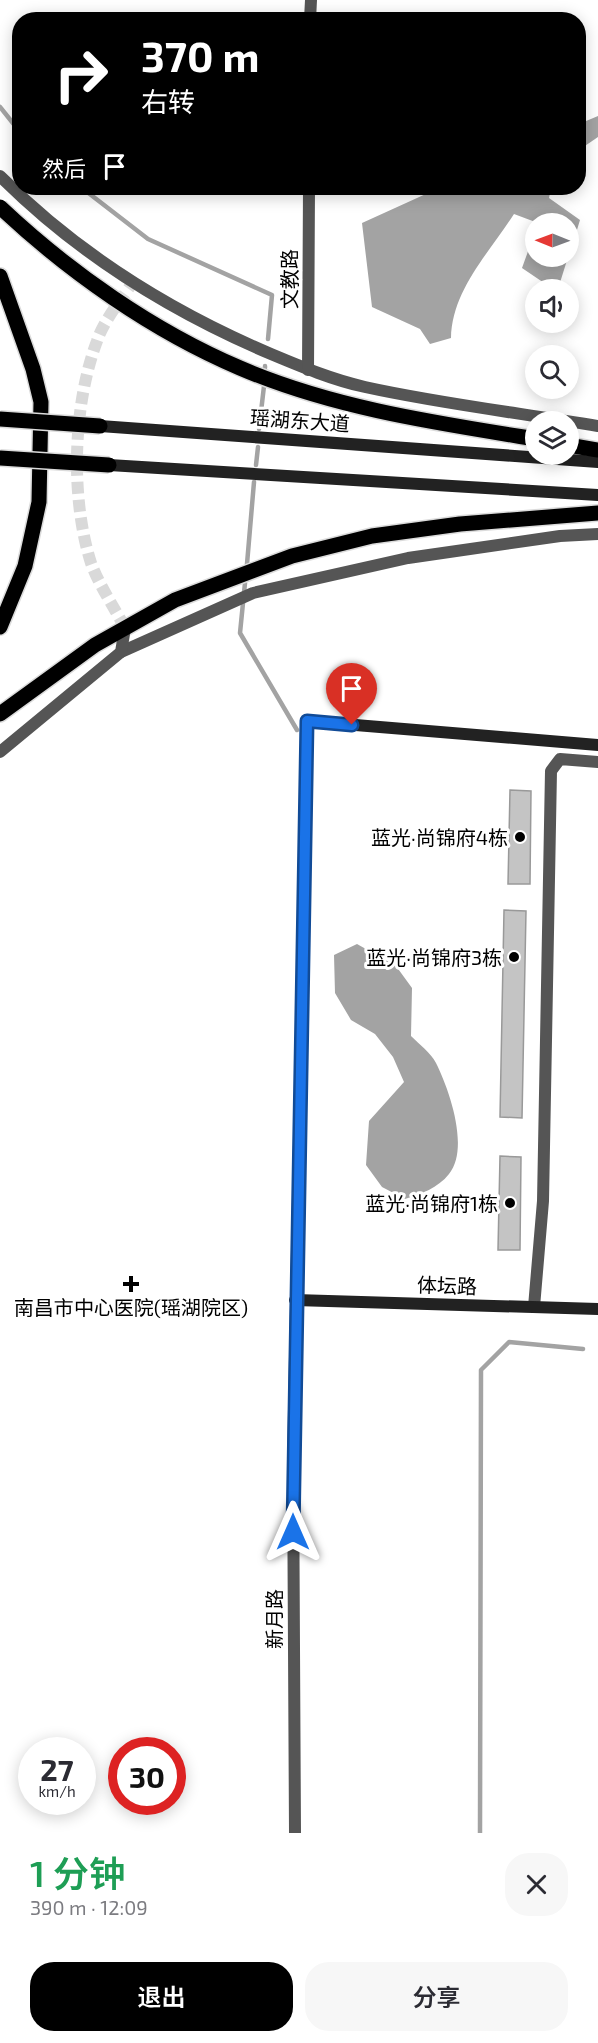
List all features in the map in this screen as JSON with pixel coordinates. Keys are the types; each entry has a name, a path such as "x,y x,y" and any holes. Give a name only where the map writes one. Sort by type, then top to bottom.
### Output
{"main road":[{"path":"0,207 50,251 108,294 172,334 240,369 355,406 525,437"},
{"path":"0,276 33,369 41,402 39,502 25,566 0,627"},
{"name":"瑶湖东大道","path":"0,419 598,462"},
{"path":"579,447 598,450"},
{"path":"0,458 598,495"},
{"path":"0,714 95,645 175,600 292,556 372,536 460,524 598,513"},
{"path":"307,721 598,745"},
{"name":"体坛路","path":"295,1300 598,1309"}],"street":[{"path":"0,176 12,189"},
{"path":"18,195 118,273 211,329 308,370 364,387 598,426"},
{"name":"文教路","path":"308,370 309,195"},
{"path":"0,752 121,652 253,593 408,558 560,536 598,534"},
{"path":"121,652 125,628"},
{"name":"新月路","path":"295,1833 293,1463 307,721"},
{"path":"534,1307 543,1201 551,771 560,759 598,762"}],"shaded area":[{"path":"598,116 598,137 586,145 586,121"},
{"path":"424,195 550,195 549,198 570,213 525,213 525,218 514,214 465,288 453,320 451,338 430,344 420,329 372,307 362,223"},
{"path":"525,260 525,267 565,267 561,279 538,279 522,268"},
{"path":"357,944 396,966 412,988 411,1036 436,1063 455,1118 458,1149 455,1163 449,1174 434,1187 405,1199 382,1187 366,1165 369,1121 404,1082 393,1057 375,1034 351,1020 335,993 334,955"}],"building":[{"name":"蓝光·尚锦府4栋","path":"510,790 531,791 530,884 508,884"},
{"path":"504,910 526,911 522,1118 500,1117"},
{"name":"蓝光·尚锦府1栋","path":"500,1156 521,1157 520,1250 498,1250"}],"waterway":[{"path":"0,107 12,122"},
{"path":"91,195 148,239 272,295 268,339"},
{"path":"259,429 264,386"},
{"path":"256,465 258,447"},
{"path":"247,564 254,482"},
{"path":"245,583 240,633 297,730"},
{"path":"480,1833 481,1370 509,1342 583,1349"}],"tunnel":[{"path":"125,628 102,588 91,563 80,509 77,451 83,393 97,341 108,318 133,282"}],"place":[{"name":"蓝光·尚锦府4栋","path":"520,837"},
{"name":"蓝光·尚锦府3栋","path":"514,957"},
{"name":"蓝光·尚锦府1栋","path":"510,1203"},
{"name":"南昌市中心医院(瑶湖院区)","path":"131,1284"}],"route":[{"path":"293,1532 295,1300 307,721 352,725"}]}
